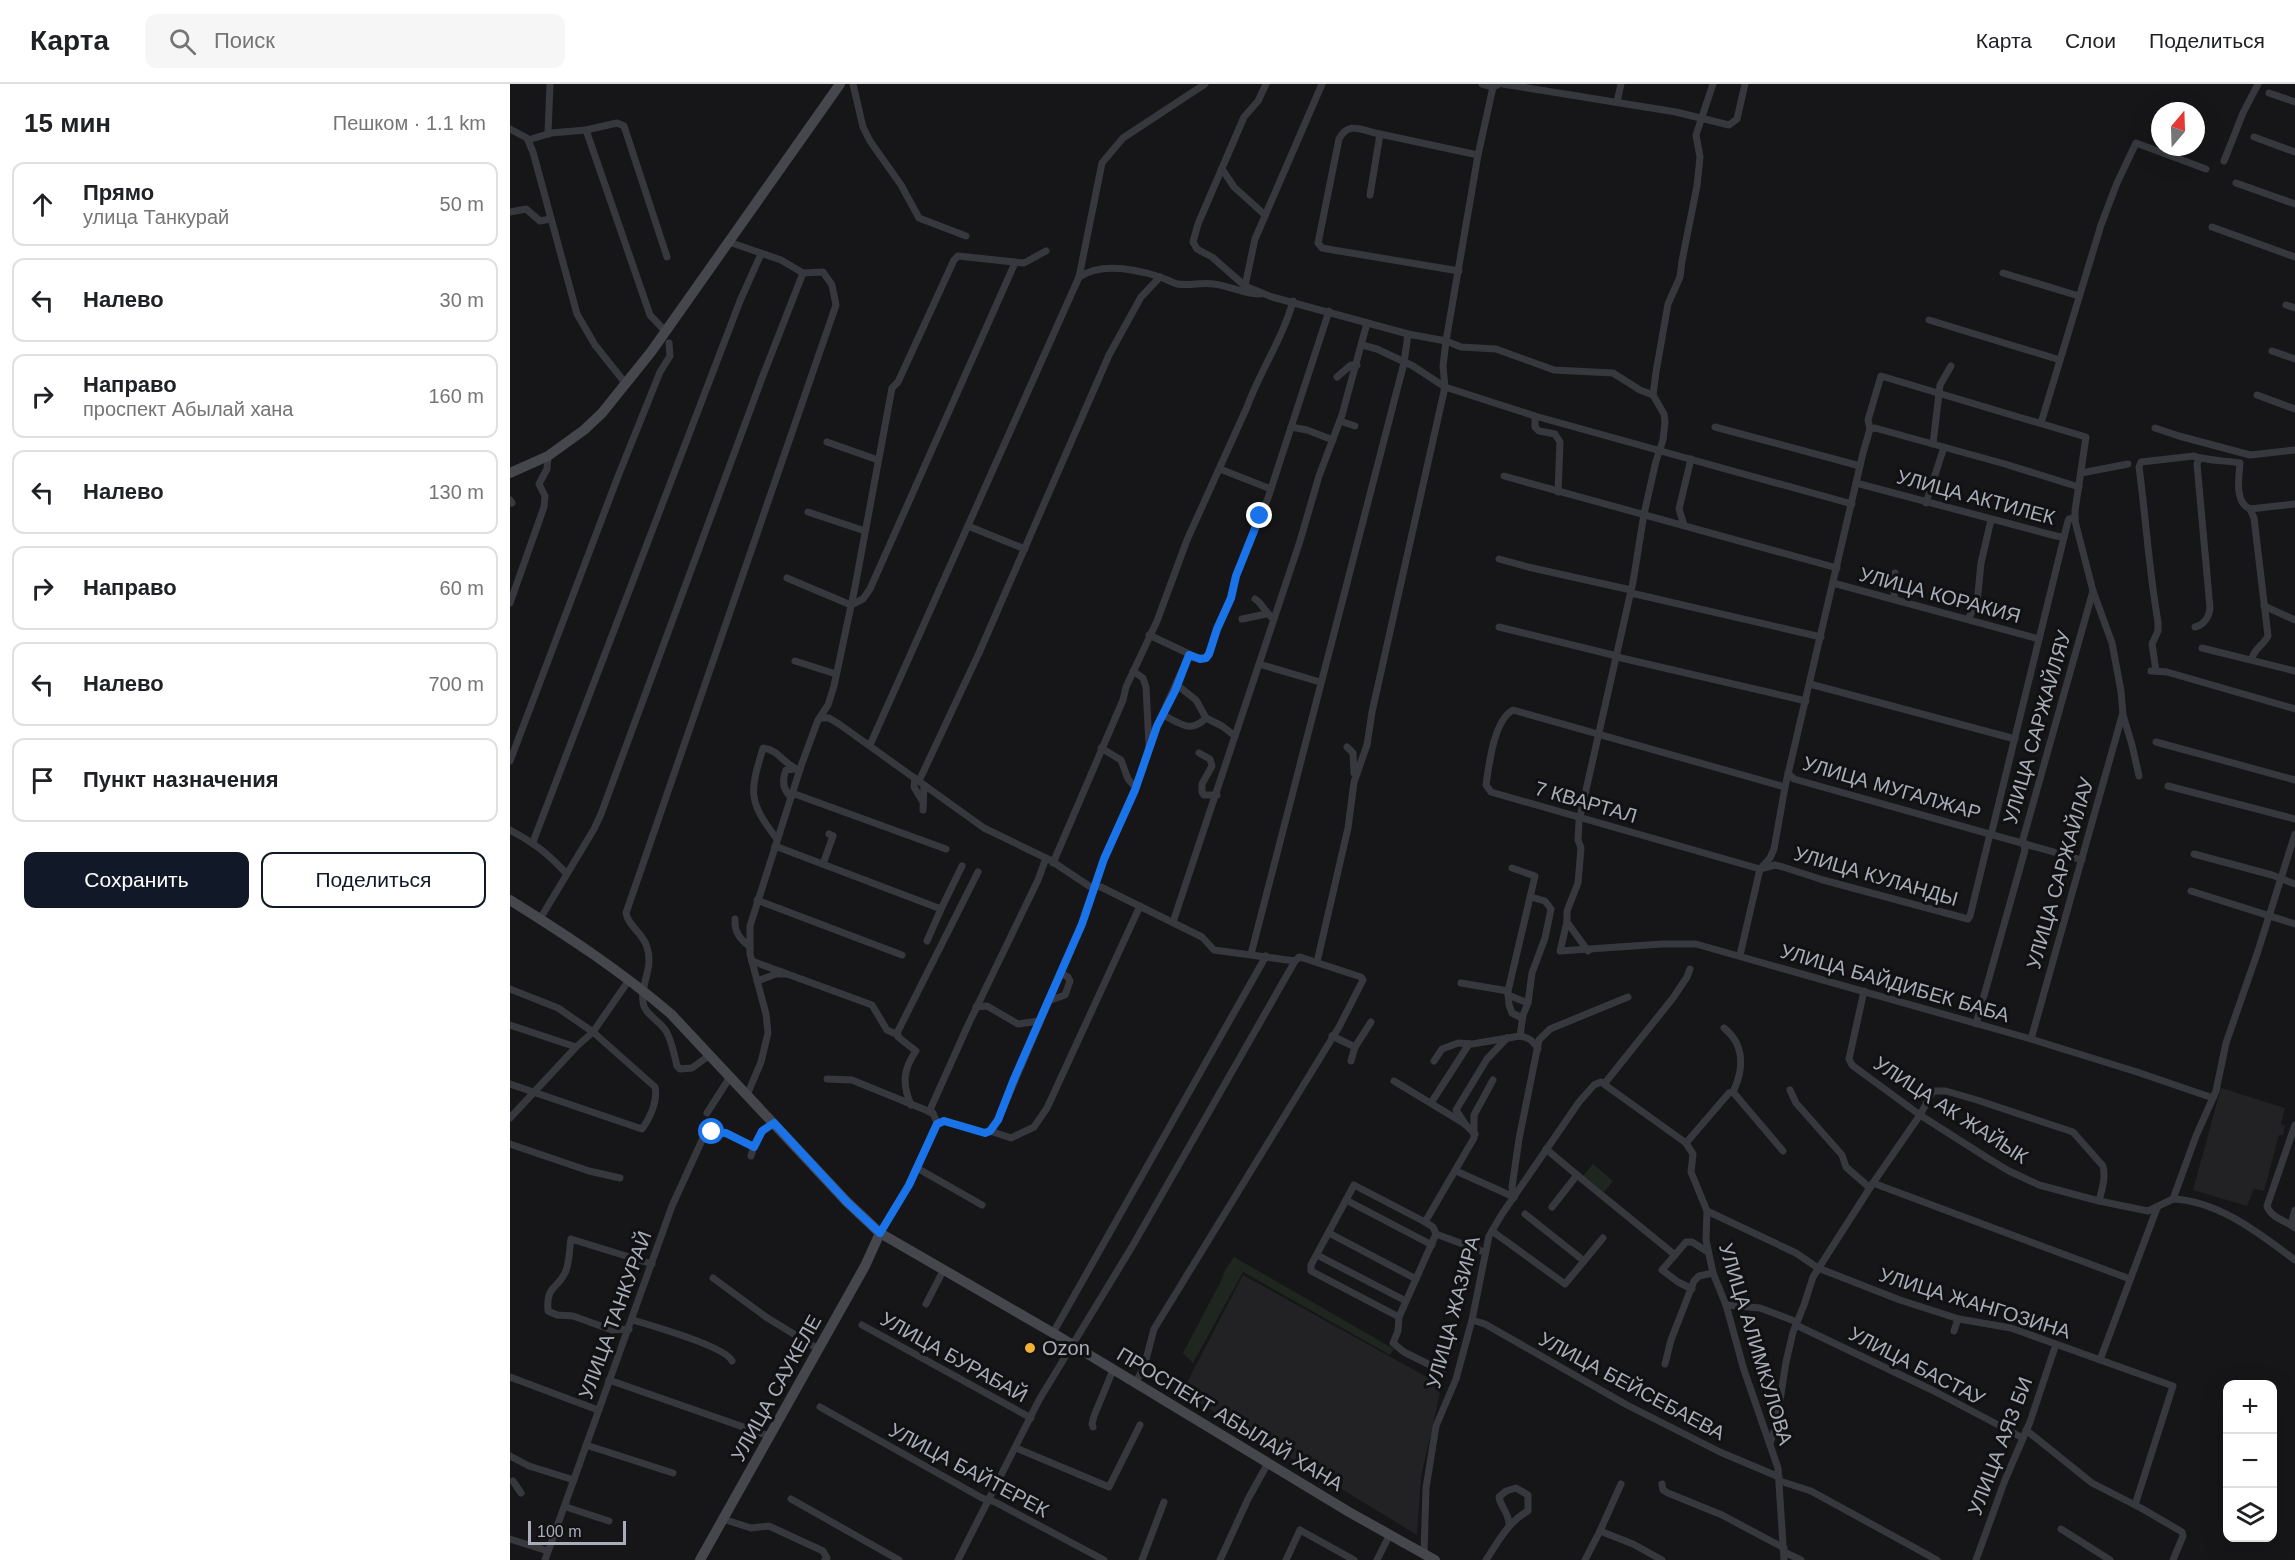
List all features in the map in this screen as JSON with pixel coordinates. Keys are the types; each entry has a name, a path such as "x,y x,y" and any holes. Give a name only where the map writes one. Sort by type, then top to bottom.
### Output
{"main road":[{"path":"510,473 548,456 584,430 602,413 666,331 840,84"},
{"name":"ПРОСПЕКТ АБЫЛАЙ ХАНА","path":"510,900 629,980 671,1014 847,1202 880,1233 1053,1333 1349,1512 1435,1560"},
{"name":"УЛИЦА САУКЕЛЕ","path":"700,1559 865,1266 880,1233"}],"street":[{"path":"548,134 550,84"},
{"path":"853,84 863,128 901,185 919,218 966,236"},
{"path":"870,745 1079,277 1102,163 1123,138 1205,84"},
{"path":"1266,84 1258,101 1244,117 1198,224 1193,242 1197,249 1212,257 1245,286 1265,294 1408,334 1446,341 1461,347 1496,349 1554,370 1614,373 1640,390 1653,395 1661,406 1665,422 1660,450 1644,514 1631,591 1581,817 1577,890 1567,911 1567,922 1587,951"},
{"path":"1245,286 1256,239 1265,215 1322,84"},
{"path":"1482,84 1617,102 1729,124 1737,119 1745,84"},
{"path":"1617,102 1621,84"},
{"path":"1653,395 1668,304 1680,277 1697,186 1700,157 1696,135 1713,84"},
{"path":"2224,161 2243,112 2258,84"},
{"path":"1317,962 1348,828 1354,782 1363,756 1445,387 1443,366 1446,341 1478,155 1498,85"},
{"path":"2269,93 2295,102"},
{"path":"528,140 548,134 586,130 617,123 624,126 667,257"},
{"path":"1459,271 1322,248 1318,243 1339,139 1343,130 1349,127 1478,155"},
{"path":"510,129 520,133 528,140 577,314 595,345 626,384"},
{"path":"586,130 650,315 666,331"},
{"path":"1370,195 1380,134"},
{"path":"2254,137 2295,152"},
{"path":"1740,955 1760,868 1770,858 1774,849 1788,773 1870,429 1868,420 1881,376 2041,423 2079,296 2117,183 2136,143 2206,169"},
{"path":"1222,169 1234,187 1265,215"},
{"path":"2236,183 2295,204"},
{"path":"510,212 526,209 540,221 550,219"},
{"path":"2212,227 2295,257"},
{"path":"710,1055 692,1068 680,1069 676,1066 673,1046 665,1030 647,1012 643,1002 650,967 647,947 640,932 627,921 626,912 836,304 832,285 823,272 803,273 781,260 729,242"},
{"path":"829,718 828,705 851,605 892,388 905,368 954,260 958,256 1015,263 1032,261 1046,251"},
{"path":"533,842 736,310 761,254"},
{"path":"787,578 851,605 863,600 870,589 1015,263"},
{"path":"1079,277 1106,267 1160,277 1191,286 1212,283 1247,293 1265,294"},
{"path":"540,919 601,814 755,394 803,273"},
{"path":"2003,273 2079,296"},
{"path":"919,782 923,806 914,787 919,782 946,727 1109,355 1141,297 1160,277"},
{"path":"1053,863 1133,671 1161,612 1187,540 1255,386 1279,338 1293,301"},
{"path":"2286,305 2295,308"},
{"path":"1149,635 1200,659 1206,658 1209,654 1231,598 1236,576 1271,489 1329,311"},
{"path":"1929,320 2060,360"},
{"path":"1173,922 1217,795 1300,541 1308,510 1340,422 1367,323"},
{"path":"1251,954 1404,363 1408,334"},
{"path":"510,761 617,479 660,372 670,356 669,343"},
{"path":"1362,345 1377,349 1423,372 1445,387 1569,426 1852,504"},
{"path":"2272,351 2295,359"},
{"path":"1337,377 1351,365 1357,365"},
{"path":"1933,444 1942,379 1951,366"},
{"path":"2257,395 2295,409"},
{"path":"1535,416 1535,427 1539,431 1555,434 1560,442"},
{"path":"1340,422 1355,426"},
{"name":"УЛИЦА САРЖАЙЛЯУ","path":"1976,1024 2025,850 2022,843 2093,591 2075,518 2086,437 2041,423"},
{"path":"1558,492 1560,442 1569,426"},
{"path":"1715,427 1860,466"},
{"path":"1291,428 1307,430 1333,440"},
{"path":"1870,429 1875,428 1944,447 2079,487"},
{"path":"2155,428 2243,453 2256,455 2295,450"},
{"path":"827,442 878,460"},
{"path":"1926,503 1944,447"},
{"path":"2243,453 2240,463 2240,501 2243,507 2250,509 2295,504"},
{"path":"510,603 544,507 545,496 539,484 547,469 548,456"},
{"path":"2240,463 2199,459 2194,456 2145,461 2139,464 2158,622 2158,631 2152,644 2153,671 2167,672 2295,709"},
{"path":"1684,525 1679,509 1690,459"},
{"path":"2195,627 2203,623 2210,613 2197,464 2199,459"},
{"path":"2081,473 2128,464"},
{"path":"1220,469 1226,469 1262,487 1271,489"},
{"path":"1504,476 1837,568"},
{"name":"УЛИЦА АКТИЛЕК","path":"1856,483 1991,520 2064,537 2069,519 2075,518"},
{"path":"2250,509 2254,518 2268,636 2265,642 2257,646 2252,659"},
{"path":"808,512 865,531"},
{"path":"1968,619 1977,603 1981,562 1991,520"},
{"path":"968,526 1025,549"},
{"path":"1991,834 2064,537"},
{"path":"1500,559 1821,637"},
{"path":"1894,599 1895,573"},
{"name":"УЛИЦА КОРАКИЯ","path":"1833,583 2039,639"},
{"path":"2093,591 2112,643 2121,691 2122,715 2139,776"},
{"path":"1254,599 1274,620"},
{"path":"2264,606 2295,620"},
{"path":"1242,619 1266,614"},
{"path":"1499,627 1806,701"},
{"path":"2202,648 2295,671"},
{"path":"990,1131 998,1120 1082,924 1104,859 1136,788 1149,748 1189,655"},
{"path":"795,661 836,674"},
{"path":"1259,664 1320,682"},
{"path":"1133,671 1143,678 1146,687 1149,748"},
{"path":"1810,684 2015,739"},
{"path":"1177,685 1196,700 1206,718 1235,736"},
{"path":"747,1095 761,1062 768,1033 766,1014 752,961 750,926 792,795 797,769 820,717 828,705"},
{"path":"1148,720 1166,707"},
{"name":"7 КВАРТАЛ","path":"1599,734 1513,710 1503,716 1498,727 1486,785 1491,792 1760,868"},
{"path":"1163,715 1189,727 1198,725 1206,718"},
{"name":"УЛИЦА САРЖАЙЛАУ","path":"2031,1040 2122,715"},
{"path":"820,717 829,718 870,745 984,828 1046,858 1095,888 1101,887 1202,937 1214,950 1295,961 1299,957 1361,977 1363,980 1363,984 1155,1329 1149,1353 1135,1384"},
{"path":"1599,734 1785,787"},
{"path":"2156,742 2295,780"},
{"path":"797,769 772,749 763,748 752,787 764,822 776,843 823,864 941,909"},
{"path":"1101,748 1121,760 1128,779 1136,788"},
{"path":"1354,782 1350,750 1358,756 1363,756"},
{"path":"1199,753 1210,759 1212,766 1202,784 1202,792 1204,795 1217,795"},
{"path":"797,769 786,770 783,781 786,793 946,849"},
{"name":"УЛИЦА МУГАЛЖАР","path":"1788,773 1794,779 2082,860"},
{"path":"2168,786 2295,819"},
{"path":"510,830 533,842 554,858 567,873"},
{"path":"823,864 830,847 832,836 829,834"},
{"name":"УЛИЦА КУЛАНДЫ","path":"1760,868 1775,865 1968,919 1991,834"},
{"path":"2173,1199 2221,1075 2219,1067 2224,1050 2270,916 2295,834"},
{"path":"2194,854 2295,884"},
{"path":"929,1112 976,1007 1038,880 1046,858"},
{"path":"927,941 962,866"},
{"path":"1512,868 1535,876 1508,993 1512,1013 1522,1018"},
{"path":"898,1035 978,872"},
{"path":"2191,891 2295,924"},
{"path":"1520,1036 1532,972 1545,938 1551,909 1545,901 1531,897"},
{"path":"757,900 902,955"},
{"path":"937,1124 944,1121 985,1133 990,1131 1011,1137 1034,1127 1047,1108 1140,906"},
{"path":"735,919 738,935 750,947"},
{"name":"УЛИЦА БАЙДИБЕК БАБА","path":"1567,922 1560,951 1696,944 2031,1040 2213,1098"},
{"path":"1053,1333 1266,956"},
{"path":"752,961 872,1005 887,1030 898,1035 916,1051 907,1063 904,1076 905,1092 911,1104"},
{"name":"УЛИЦА БУРАБАЙ","path":"958,1560 1047,1386 1133,1245 1295,961"},
{"name":"УЛИЦА ЖАЗИРА","path":"1424,1554 1426,1488 1432,1448 1440,1416 1456,1379 1472,1320 1484,1252 1492,1231 1546,1149 1594,1085 1605,1083 1673,998 1690,969"},
{"path":"1048,1001 1065,995 1069,987 1068,977 1060,973"},
{"path":"757,981 776,975 789,974"},
{"path":"510,1118 576,1047 593,1032 629,980"},
{"path":"1461,983 1508,993 1528,1003"},
{"path":"510,989 558,1008 593,1032 655,1087 654,1104 642,1129 510,1084"},
{"name":"УЛИЦА АК ЖАЙЫК","path":"1864,991 1849,1059 1852,1065 1860,1071 1920,1115 2009,1171 2039,1185 2148,1211 2157,1208"},
{"path":"1514,1197 1512,1186 1519,1139 1539,1040 1550,1029 1628,997"},
{"path":"976,1007 987,1006 1018,1024 1039,1021"},
{"path":"1351,1061 1355,1047 1371,1022"},
{"path":"510,1025 576,1047"},
{"path":"1605,1083 1686,1143 1732,1092 1742,1064 1738,1042 1724,1028"},
{"path":"1332,1036 1355,1047"},
{"path":"1434,1061 1442,1049 1458,1043 1473,1044 1520,1036 1527,1037 1535,1043 1538,1049"},
{"path":"1475,1134 1456,1110 1488,1058 1508,1038"},
{"path":"1473,1044 1486,1049 1488,1058"},
{"path":"1431,1103 1473,1044"},
{"path":"707,1113 730,1077"},
{"path":"827,1079 852,1080 936,1116 937,1124 917,1168 897,1207 880,1233"},
{"path":"1425,1222 1475,1134 1474,1115 1493,1080"},
{"path":"1394,1081 1465,1124"},
{"path":"1790,1090 1796,1103 1842,1155 1846,1167 1871,1186 2130,1279"},
{"path":"1770,1443 1776,1426 1786,1362 1797,1323 1818,1268 1920,1115 1933,1091 1939,1090 1977,1100 2073,1132 2103,1166 2104,1178 2099,1201"},
{"path":"1732,1092 1783,1151"},
{"path":"751,1156 762,1131 774,1123"},
{"path":"2295,1125 2266,1206 2274,1216 2293,1227 2295,1210"},
{"name":"УЛИЦА ТАНКУРАЙ","path":"545,1560 672,1206 706,1133 720,1131 754,1147"},
{"name":"УЛИЦА АЛИМКУЛОВА","path":"1686,1143 1693,1154 1691,1172 1707,1210 1706,1240 1713,1273 1726,1305 1744,1370 1770,1443 1779,1479 1784,1553"},
{"path":"510,1144 589,1171 620,1178"},
{"path":"1546,1149 1674,1255"},
{"path":"917,1168 982,1205"},
{"path":"1456,1171 1514,1197"},
{"path":"1552,1207 1576,1175"},
{"path":"1399,1317 1311,1271 1311,1265 1354,1185 1433,1227 1436,1234 1399,1317 1398,1330 1393,1343 1404,1352 1442,1371"},
{"path":"2100,1360 2157,1208 2173,1199 2191,1200 2222,1212 2251,1228 2295,1260"},
{"path":"1346,1200 1432,1245"},
{"name":"УЛИЦА ЖАНГОЗИНА","path":"1707,1210 1796,1253 1818,1268 1900,1300 1958,1319 2011,1328 2173,1386 2135,1505"},
{"path":"1525,1214 1584,1261"},
{"path":"1492,1231 1565,1284 1603,1238"},
{"path":"1329,1233 1416,1279"},
{"path":"1436,1234 1484,1252"},
{"path":"629,1329 612,1330 573,1316 557,1315 548,1311 552,1287 565,1273 572,1239 652,1264"},
{"path":"1692,1289 1684,1287 1662,1270 1686,1242 1689,1241 1708,1252"},
{"path":"1317,1255 1406,1301"},
{"path":"926,1304 943,1271"},
{"path":"1665,1364 1671,1340 1692,1289 1699,1276 1713,1273"},
{"path":"713,1278 766,1317 818,1349"},
{"name":"УЛИЦА БАСТАУ","path":"1726,1305 1760,1308 1797,1323 2023,1438"},
{"path":"1954,1330 1958,1319"},
{"path":"633,1320 715,1348 730,1356 732,1361"},
{"name":"УЛИЦА БЕЙСЕБАЕВА","path":"1472,1320 1485,1324 1636,1410 1720,1452 1811,1491 1937,1560"},
{"name":"УЛИЦА БУРАБАЙ","path":"862,1325 1031,1418"},
{"name":"УЛИЦА АЯЗ БИ","path":"1976,1560 2056,1344"},
{"path":"1093,1427 1096,1410 1113,1370"},
{"path":"510,1377 598,1410"},
{"path":"609,1380 769,1436"},
{"name":"УЛИЦА БАЙТЕРЕК","path":"820,1407 987,1500 995,1502 1104,1560"},
{"path":"1016,1448 1109,1487 1140,1425"},
{"path":"2026,1430 2092,1483 2176,1528 2183,1536 2173,1560"},
{"path":"586,1445 673,1473"},
{"path":"510,1456 529,1466 574,1480"},
{"path":"1220,1560 1268,1462"},
{"path":"513,1481 522,1493"},
{"path":"1585,1560 1621,1484"},
{"path":"1662,1484 1663,1490 1668,1493 1722,1515 1784,1553 1801,1560"},
{"path":"1486,1560 1509,1526 1517,1517 1528,1511 1528,1495 1516,1488 1506,1491 1499,1497 1500,1503 1508,1514 1509,1526"},
{"path":"791,1499 899,1560"},
{"path":"1142,1560 1164,1502"},
{"path":"566,1503 566,1507 609,1521"},
{"path":"723,1519 751,1528 769,1526 823,1551 826,1554 825,1560"},
{"path":"2061,1529 2110,1560"},
{"path":"1286,1560 1300,1530 1354,1560"},
{"path":"1600,1531 1633,1544 1662,1560"},
{"path":"1377,1560 1390,1534"},
{"path":"510,1539 548,1551"}],"shaded area":[{"path":"2221,1088 2285,1108 2281,1124 2285,1126 2283,1135 2279,1135 2264,1191 2254,1189 2247,1206 2193,1190"},
{"path":"1593,1164 1613,1181 1604,1192 1583,1176"},
{"path":"1234,1257 1394,1349 1390,1355 1243,1272 1193,1363 1183,1353"},
{"path":"1243,1275 1434,1381 1440,1393 1421,1477 1417,1535 1182,1392"}],"place":[{"name":"Ozon","path":"1030,1348"}],"route":[{"path":"712,1132 726,1133 754,1147 762,1131 774,1123 847,1202 880,1233 909,1185 937,1124 944,1121 985,1133 990,1131 1004,1107 1082,924 1104,859 1135,790 1157,726 1175,691 1189,655 1200,659 1206,658 1209,654 1260,516"}]}
